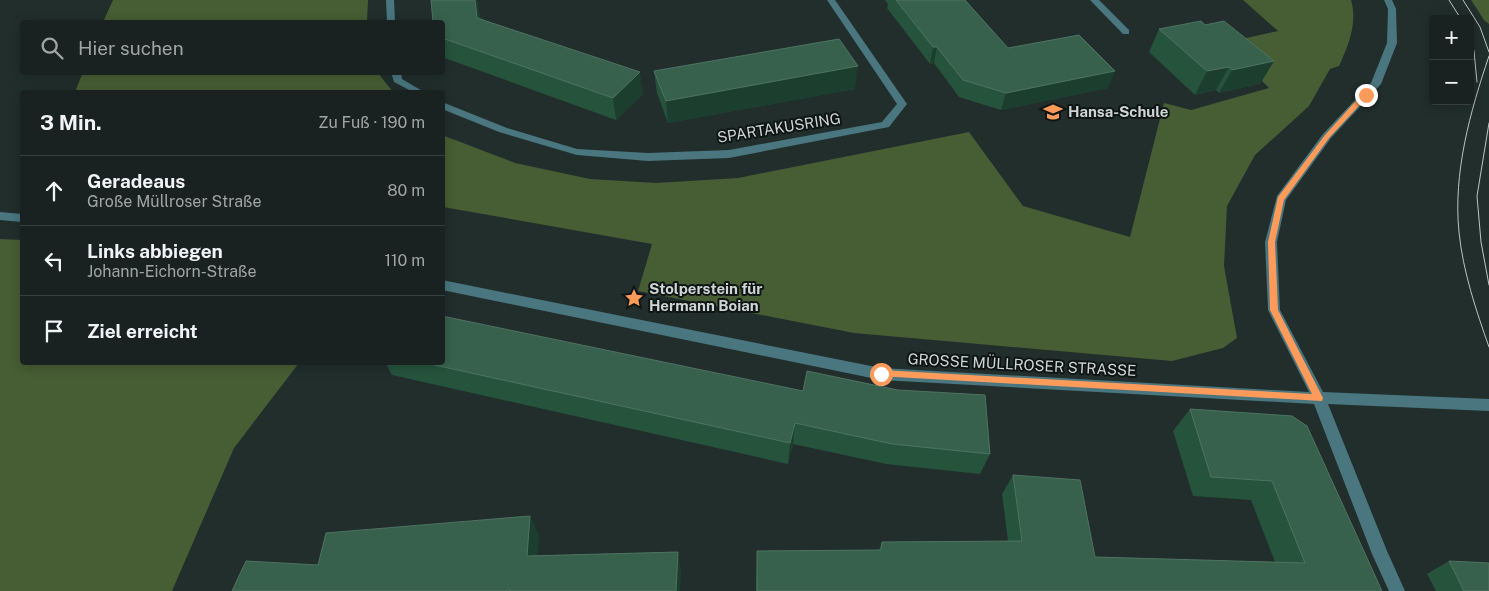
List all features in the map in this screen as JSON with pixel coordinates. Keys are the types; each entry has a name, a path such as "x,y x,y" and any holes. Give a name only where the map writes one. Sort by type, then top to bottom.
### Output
{"street":[{"path":"390,0 391,20"},
{"name":"SPARTAKUSRING","path":"445,107 503,130 577,152 648,157 729,154 885,125 902,104 831,0"},
{"path":"1094,0 1126,32"},
{"path":"1388,0 1392,9 1392,43 1376,84 1327,136 1281,199 1272,242 1274,310 1319,398 1380,554 1397,591"},
{"path":"396,75 397,80 415,90"},
{"path":"0,216 20,218"},
{"name":"GROSSE MÜLLROSER STRASSE","path":"445,286 881,374 1319,398 1489,405"}],"green space":[{"path":"113,0 368,0 367,20 104,20"},
{"path":"1243,0 1351,0 1353,26 1349,42 1339,66 1330,69 1309,106 1255,155 1227,206 1224,266 1237,338 1223,348 1172,361 854,333 638,291 652,244 445,207 445,136 515,163 590,179 656,183 738,178 969,132 1023,206 1130,237 1164,103 1191,110 1269,88 1224,43 1278,31"},
{"path":"1471,0 1489,0 1489,24 1484,20"},
{"path":"82,75 380,75 391,90 76,90"},
{"path":"0,239 20,240 20,365 297,365 234,448 172,591 0,591"}],"building":[{"path":"431,0 475,0 477,18 640,72 613,98 445,39 445,20 433,20"},
{"path":"896,0 965,0 1008,48 1079,35 1115,71 1006,93 963,80 937,47 933,47"},
{"path":"1201,21 1205,25 1224,21 1274,61 1232,70 1229,67 1207,71 1159,29"},
{"path":"839,39 858,66 666,101 654,71"},
{"path":"445,317 803,391 807,371 898,390 985,395 990,454 892,444 795,423 790,443 435,365 445,365"},
{"path":"1190,409 1292,416 1307,426 1382,591 757,591 757,551 881,550 882,542 1022,541 1013,475 1080,480 1095,557 1305,563 1272,481 1211,477"},
{"path":"530,516 527,556 678,552 676,591 232,591 246,561 318,565 326,533"},
{"path":"1449,561 1489,563 1489,591 1464,591"}],"tram line":[{"path":"1449,0 1458,15"},
{"path":"1463,0 1480,27 1489,52"},
{"path":"1474,51 1477,82"},
{"path":"1489,56 1475,99 1458,187 1461,247 1475,305 1489,347"},
{"path":"1489,123 1477,196 1481,242 1489,285"}],"place":[{"name":"Hansa-Schule","path":"1053,112"},
{"name":"Stolperstein für Hermann Boian","path":"634,298"}],"route":[{"path":"881,374 1319,398 1274,310 1272,242 1281,199 1327,136 1366,95"}]}
